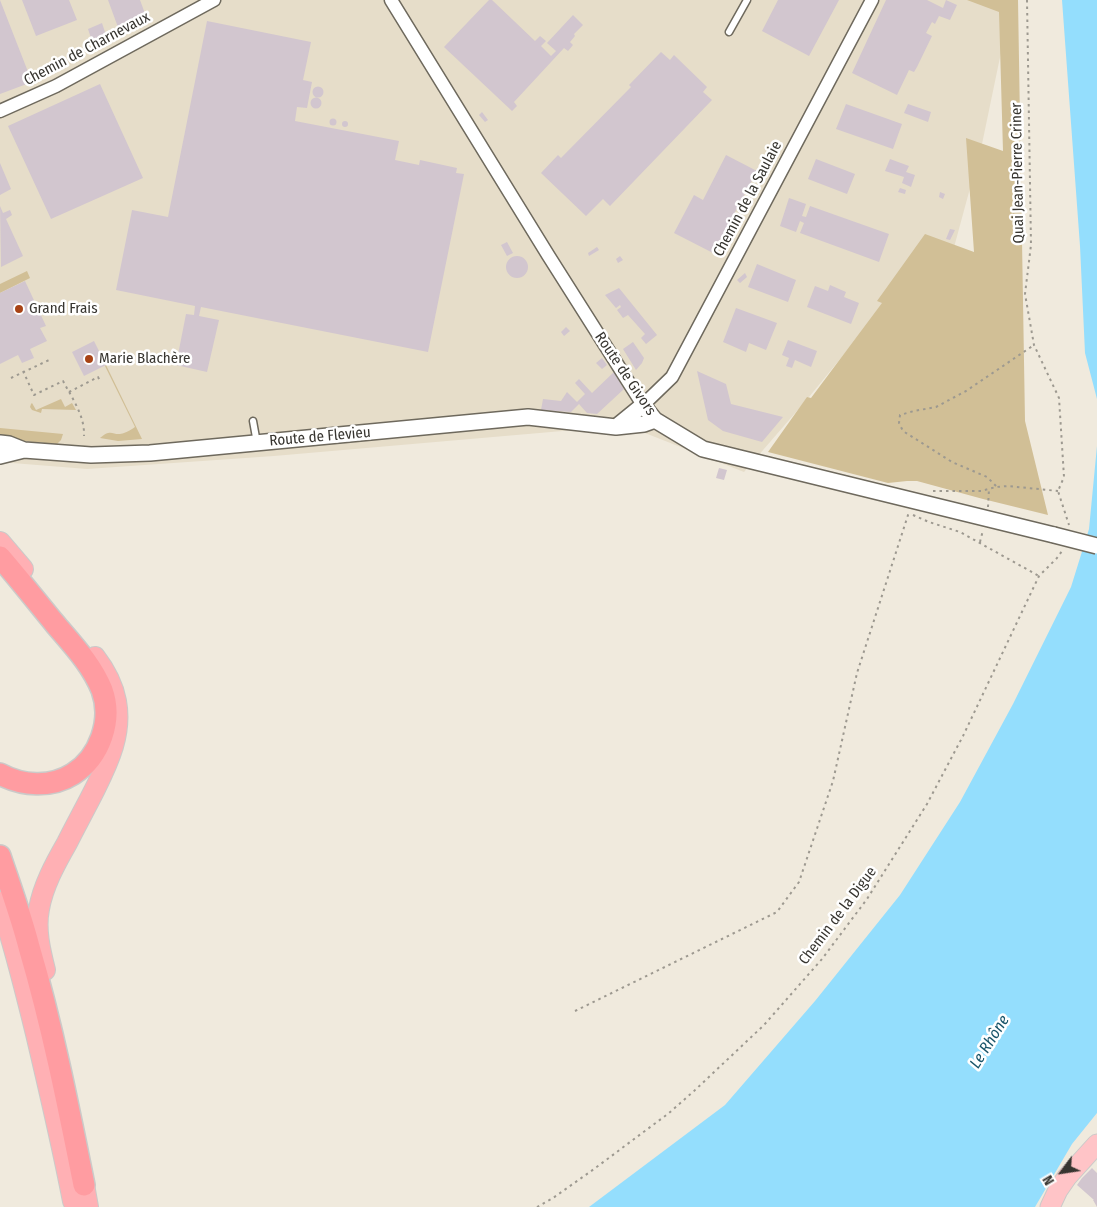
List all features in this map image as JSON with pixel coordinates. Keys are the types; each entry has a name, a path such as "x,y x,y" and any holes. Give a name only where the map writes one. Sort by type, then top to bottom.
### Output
{"highway":[{"path":"0,542 96,658 112,688 117,709 117,726 113,748 97,784 51,872 42,898 38,918 40,947 65,1070 88,1207"},
{"path":"0,557 85,661 102,690 106,715 104,730 94,752 86,762 64,779 32,783 14,780 0,774"},
{"path":"0,856 42,993 84,1185"},
{"path":"0,902 32,1017 74,1207"}],"main road":[{"path":"1050,1207 1067,1177 1097,1144"},
{"path":"1055,1207 1070,1182 1097,1152"}],"street":[{"name":"Chemin de Charnevaux","path":"0,111 56,86 214,0"},
{"name":"Route de Givors","path":"391,0 548,255 643,405 655,420 703,449 909,506 1054,535 1097,546"},
{"name":"Chemin de la Saulaie","path":"643,405 672,377 872,0"},
{"path":"616,427 643,405"},
{"name":"Route de Flevieu","path":"0,443 9,444 24,450 91,455 140,453 528,418 616,427 644,424 655,420"},
{"name":"Route de Flevieu","path":"0,456 24,450"}],"lane":[{"path":"729,32 747,0"},
{"path":"253,421 256,443"}],"path":[{"name":"Quai Jean-Pierre Criner","path":"996,487 1008,486 1058,491 1064,477 1059,398 1034,345 1026,294 1031,245 1026,0"},
{"path":"930,491 968,492 996,487 987,477 952,462 903,431 899,423 900,415 914,410 936,407 966,391 1034,345"},
{"path":"12,378 50,360"},
{"path":"23,372 34,395 63,381 82,418 84,436"},
{"path":"68,392 98,377 100,381"},
{"path":"88,378 90,382"},
{"path":"988,507 989,489"},
{"path":"575,1012 778,912 799,882 833,781 857,673 909,506 929,522 960,532 1039,576"},
{"path":"980,543 984,528"},
{"name":"Chemin de la Digue","path":"537,1207 594,1170 669,1113 764,1025 822,959 867,899 927,804 963,736 1039,576 1057,558"}],"shaded area":[{"path":"0,0 1005,0 1004,38 982,144 953,251 931,248 809,397 744,472 645,433 574,430 274,456 87,469 0,462"},
{"path":"967,0 1018,0 1025,421 1048,515 917,481 888,483 768,452 807,397 811,398 882,303 877,301 925,234 974,252 966,138 1003,151 999,12"},
{"path":"27,271 30,278 0,293 0,284"},
{"path":"106,365 142,439 118,441 100,438 107,433 120,434 135,427"},
{"path":"61,399 65,407 72,403 76,410 42,409 41,413 32,410 30,407 32,403 36,410"},
{"path":"0,428 63,434 57,444 0,439"}],"water":[{"path":"1062,0 1097,0 1097,399 1085,353 1080,246"},
{"name":"Le Rhône","path":"1097,446 1097,1113 1072,1144 1035,1207 589,1207 725,1105 815,1001 900,895 960,802 1013,704 1071,587 1089,529"}],"building":[{"path":"0,0 32,82 0,94"},
{"path":"22,0 69,0 77,20 36,36"},
{"path":"108,0 140,0 147,19 119,30"},
{"path":"489,0 492,0 535,41 540,36 546,41 541,46 551,56 556,51 547,43 573,15 583,25 574,34 575,36 570,42 573,45 568,51 564,48 514,102 517,106 512,111 444,47"},
{"path":"778,0 839,0 809,56 762,31"},
{"path":"886,0 927,0 943,8 946,0 957,5 950,20 939,16 935,24 932,22 926,33 932,36 917,67 914,72 909,70 897,95 852,73"},
{"path":"207,21 311,42 303,80 312,82 307,108 297,107 295,121 399,141 395,160 419,165 420,160 457,168 456,173 464,174 428,352 201,307 199,316 219,320 207,372 176,365 186,314 194,315 195,306 116,290 132,210 168,217"},
{"path":"102,23 106,35 92,41 88,29"},
{"path":"661,52 670,60 674,55 707,87 703,92 712,100 610,206 603,199 586,216 541,173 558,155 561,158 631,87 629,85"},
{"path":"100,84 143,178 51,219 8,126"},
{"path":"318,86 324,92 318,98 312,92"},
{"path":"316,97 322,103 316,109 310,103"},
{"path":"846,104 902,124 893,149 836,129"},
{"path":"908,104 931,112 928,122 904,113"},
{"path":"482,112 488,120 485,122 479,115"},
{"path":"333,119 336,122 333,125 330,122"},
{"path":"345,121 348,124 345,127 342,124"},
{"path":"726,155 757,171 713,253 674,233 694,195 703,200"},
{"path":"816,159 855,174 847,194 808,179"},
{"path":"890,159 909,166 906,172 915,175 911,187 902,183 904,177 885,171"},
{"path":"0,163 11,189 0,195"},
{"path":"900,188 906,190 905,194 898,192"},
{"path":"940,192 945,194 943,199 939,197"},
{"path":"789,198 806,204 802,216 806,217 810,206 889,234 879,262 800,233 804,223 800,221 796,232 780,226"},
{"path":"0,206 3,213 10,210 12,215 6,219 23,256 1,267"},
{"path":"950,229 955,230 950,240 946,239"},
{"path":"507,242 513,253 507,256 501,245"},
{"path":"597,247 599,250 589,256 588,253"},
{"path":"517,256 525,259 528,267 525,275 517,278 509,275 506,267 509,259"},
{"path":"620,256 623,260 618,263 616,259"},
{"path":"757,264 796,280 788,302 748,287"},
{"path":"745,273 747,277 740,283 737,280"},
{"name":"Grand Frais","path":"25,281 46,326 40,328 47,341 30,349 34,358 22,363 18,355 0,364 0,293"},
{"path":"830,285 846,292 844,297 859,303 851,324 807,307 815,286 828,291"},
{"path":"619,288 657,335 646,344 641,338 645,334 628,315 623,318 617,310 621,307 620,305 616,308 605,295"},
{"path":"736,308 777,323 766,350 749,343 746,352 723,342"},
{"path":"566,327 570,331 564,336 561,332"},
{"path":"788,340 817,351 811,367 795,360 792,368 786,366 789,358 782,355"},
{"name":"Marie Blachère","path":"94,341 106,365 84,376 72,352"},
{"path":"633,342 644,358 636,370 623,349"},
{"path":"602,358 607,365 602,369 596,363"},
{"path":"697,371 726,384 731,404 783,417 762,442 723,431 708,420"},
{"path":"614,372 624,389 597,414 587,413 579,404 571,412 541,410 543,399 561,401 567,392 577,402 585,394 575,383 579,379 592,393"},
{"path":"719,468 727,470 724,480 716,478"},
{"path":"1092,1168 1097,1173 1097,1207 1094,1200 1077,1185"}],"place":[{"name":"Grand Frais","path":"19,309"},
{"name":"Marie Blachère","path":"89,359"}]}
